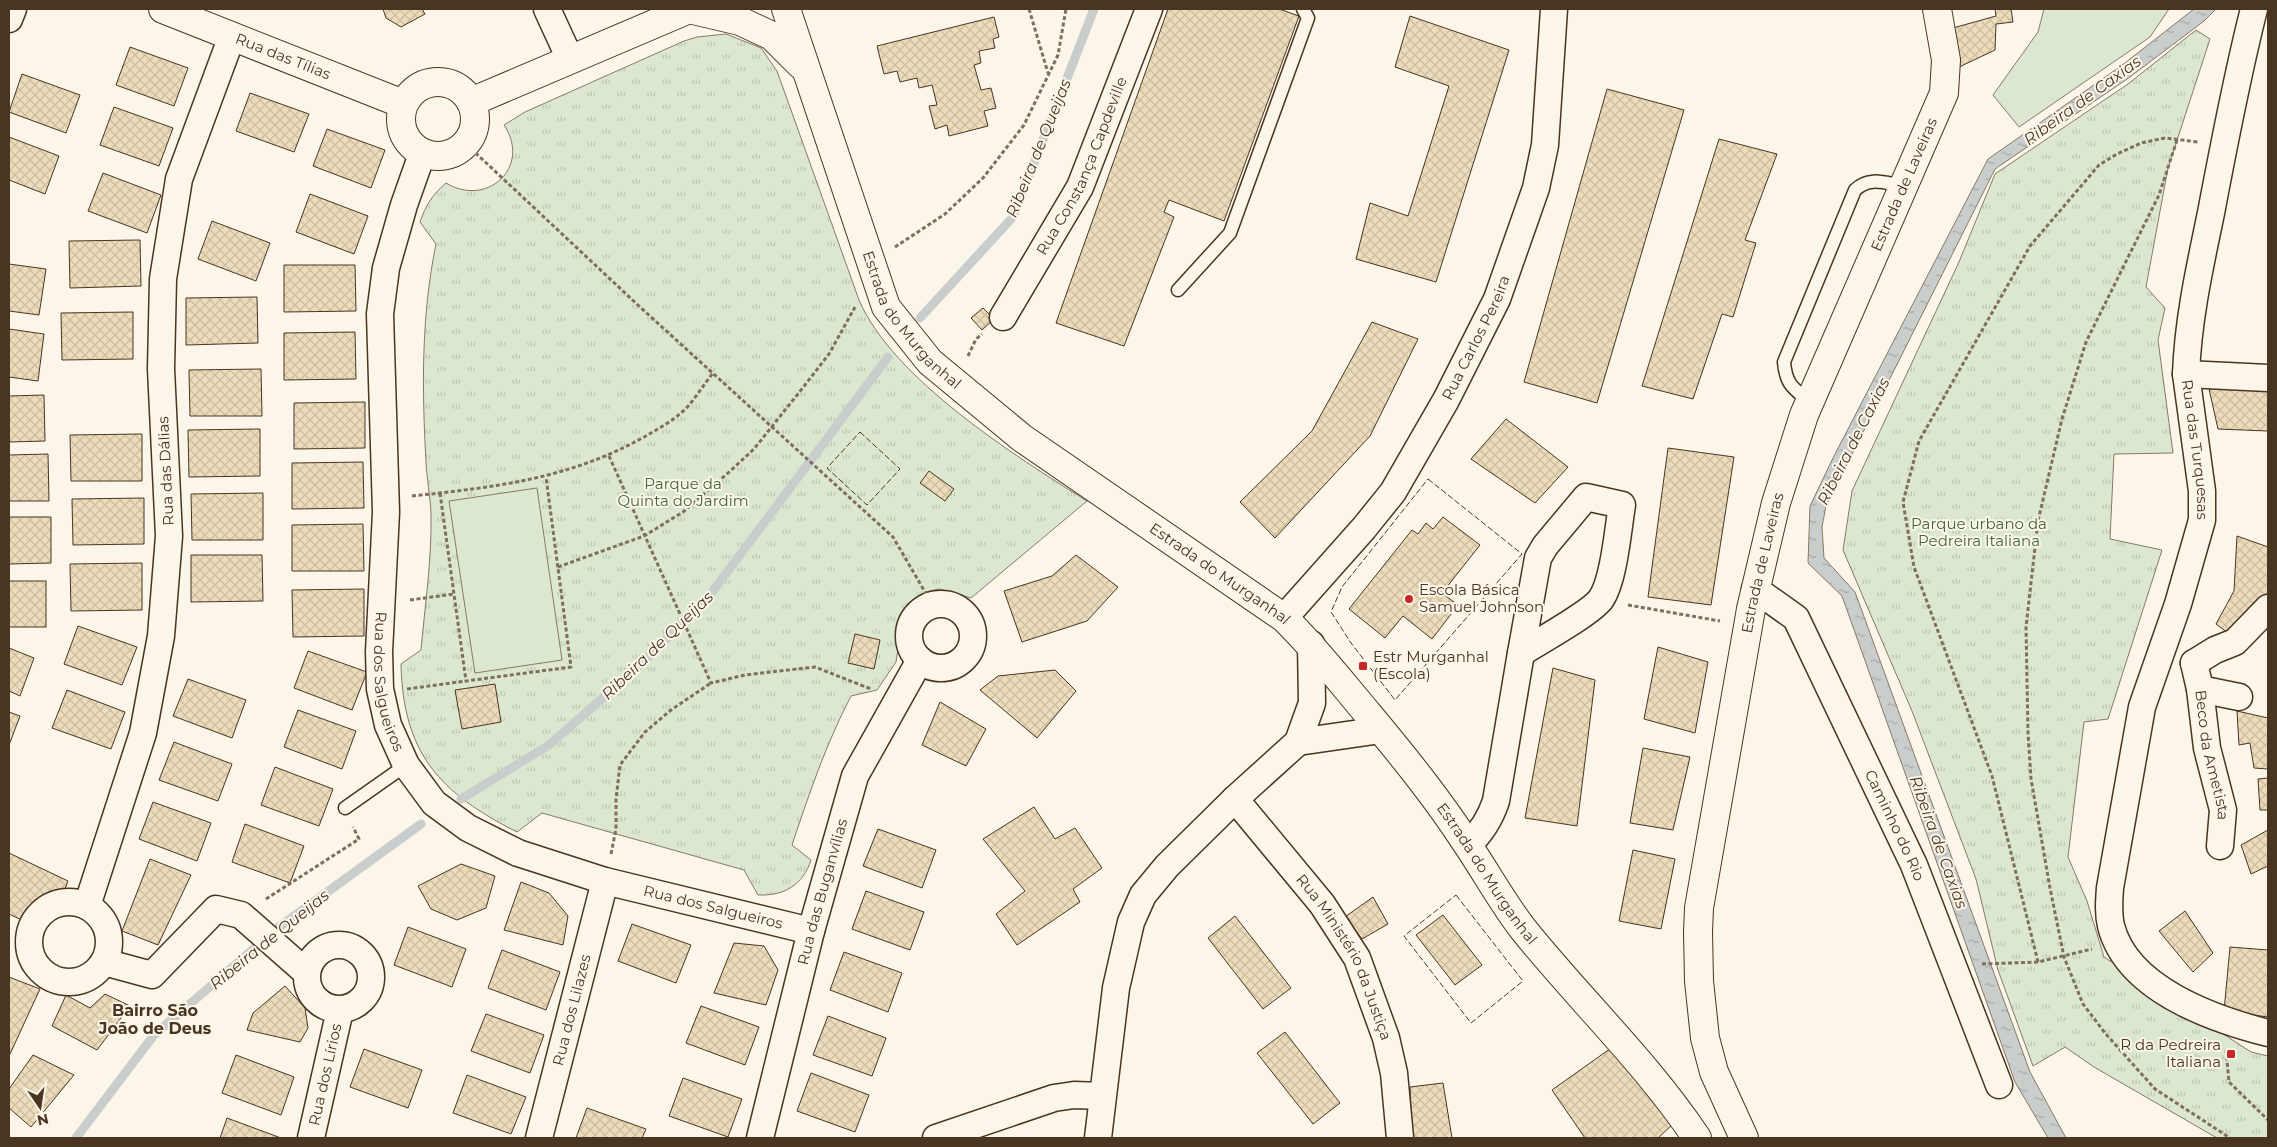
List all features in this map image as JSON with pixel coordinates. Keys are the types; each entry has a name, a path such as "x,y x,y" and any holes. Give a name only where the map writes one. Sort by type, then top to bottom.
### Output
{"street":[{"path":"9,19 13,9"},
{"path":"547,9 570,60"},
{"path":"471,102 689,9 740,21 772,36 804,68"},
{"name":"Estrada do Murganhal","path":"786,9 804,68 886,307 930,362 1022,438 1284,618 1311,644 1427,788 1468,845 1522,928 1637,1058 1666,1094 1696,1138"},
{"name":"Rua Constança Capdeville","path":"1003,317 1080,187 1149,9"},
{"name":"Rua Carlos Pereira","path":"1284,618 1364,528 1393,492 1446,400 1497,299 1536,188 1545,144 1554,9"},
{"name":"Estrada de Laveiras","path":"1744,1138 1714,1072 1705,1038 1700,980 1699,908 1748,625 1776,503 1810,402 1944,93 1946,60 1937,9"},
{"name":"Rua das Turquesas","path":"2117,942 2109,912 2110,888 2142,707 2178,604 2202,520 2202,491 2186,374 2194,302 2224,145 2254,9"},
{"name":"Rua das Tílias","path":"171,10 404,104"},
{"name":"Rua das Dálias","path":"87,906 144,733 162,636 170,536 160,369 163,278 179,179 232,36"},
{"path":"431,82 443,82 454,85 464,92 471,102 475,112 475,124 466,144 457,152 446,156 434,157 422,154 405,138 400,115 404,104 419,86 431,82"},
{"name":"Rua dos Salgueiros","path":"422,154 404,205 386,268 380,314 386,498 386,543 379,652 381,693 388,725 406,765 434,803 468,828 518,853 605,881 811,930"},
{"path":"2186,374 2268,378"},
{"path":"1468,845 1480,834 1490,818 1496,801 1521,653 1538,558 1545,546 1586,497 1622,505 1608,586 1600,600 1521,653"},
{"name":"Caminho do Rio","path":"1755,589 1796,618 1914,865 1999,1085"},
{"path":"938,604 958,609 971,625 971,646 959,662 949,667 938,668 920,660 909,642 909,631 919,613 928,607 938,604"},
{"path":"2160,653 2194,663 2215,650 2236,642 2268,608"},
{"path":"1098,1138 1116,988 1130,922 1143,895 1167,866 1235,799 1298,742 1312,703 1311,644"},
{"name":"Rua das Buganvílias","path":"760,1138 811,930 855,776 920,660"},
{"name":"Beco da Ametista","path":"2194,663 2200,689 2206,748 2223,810 2220,846"},
{"path":"2200,689 2239,697"},
{"path":"1298,742 1381,730"},
{"name":"Rua Ministério da Justiça","path":"1235,799 1322,904 1357,958 1386,1038 1394,1073 1400,1138"},
{"name":"Rua dos Lilazes","path":"538,1138 605,881"},
{"path":"60,902 74,902 87,906 98,913 105,924 109,936 109,950 104,962 96,972 85,979 65,981 46,975 37,966 30,954 28,941 31,928 38,916 60,902"},
{"path":"104,962 152,975 216,910 248,922 307,974"},
{"path":"2117,942 2140,974 2167,993 2223,1020 2268,1033"},
{"path":"337,945 347,946 356,950 364,957 372,975 371,986 359,1003 340,1010 329,1008 319,1003 312,995 307,985 307,974 310,963 316,954 326,948 337,945"},
{"name":"Rua dos Lírios","path":"311,1138 340,1010"},
{"path":"936,1138 1054,1098 1074,1095 1102,1096"}],"lane":[{"path":"1178,290 1230,233 1308,18 1303,9"},
{"path":"1810,402 1790,386 1785,375 1784,362 1855,190 1862,182 1871,180 1903,186"},
{"path":"345,808 406,765"}],"path":[{"path":"1029,9 1048,74"},
{"path":"871,262 945,214 983,178 1024,125 1058,55 1066,9"},
{"path":"2038,962 1992,776 1914,567 1903,502 1919,441 2030,246 2099,165 2141,142 2164,138 2224,145"},
{"path":"2177,140 2160,195 2086,342 2062,419 2038,521 2026,626 2028,734 2031,779 2064,957 2083,1004 2105,1033 2155,1089 2230,1138"},
{"path":"466,144 712,373 894,537 924,592 928,607"},
{"path":"558,566 644,536 683,512 754,449 829,354 858,300 880,289"},
{"path":"956,384 976,340 1003,317"},
{"path":"386,498 517,484 546,477 609,456 661,428 689,405 712,373"},
{"path":"609,456 712,684"},
{"path":"381,693 571,667 546,477"},
{"path":"440,493 466,681"},
{"path":"382,604 454,594"},
{"path":"1600,600 1748,625"},
{"path":"605,881 616,829 616,799 620,765 645,732 671,710 712,684 745,675 815,668 897,700"},
{"path":"248,922 359,839 345,808"},
{"path":"2011,964 2038,962 2064,957 2117,942"},
{"path":"2223,1020 2229,1082 2268,1120"}],"green space":[{"path":"2044,9 2169,9 2150,37 2019,127 1993,95 2038,32"},
{"name":"Parque urbano da Pedreira Italiana","path":"2196,30 2210,39 2168,168 2146,287 2165,308 2158,340 2173,453 2114,454 2110,539 2162,550 2108,719 2084,722 2068,857 2087,901 2104,957 2251,1052 2268,1056 2268,1138 2217,1138 2094,1067 2065,1047 2033,1066 1998,970 1976,879 1912,711 1843,550 1852,491 1959,262 1995,174 2128,84"},
{"name":"Parque da Quinta do Jardim","path":"726,34 761,48 777,71 859,300 876,329 899,358 927,386 959,413 1026,462 1087,501 971,598 939,589 925,592 910,603 903,617 896,662 877,690 851,696 819,769 792,845 811,860 807,869 798,882 791,887 784,891 767,895 758,895 744,870 542,813 517,832 490,817 467,802 447,785 431,767 418,746 409,723 403,695 401,664 421,650 430,547 431,513 426,469 423,381 425,326 436,244 420,222 427,205 446,183 461,189 476,190 490,187 501,179 509,168 513,155 511,141 504,125 525,112 684,41 697,37"},
{"path":"537,488 562,660 475,673 449,501"}],"water":[{"name":"Ribeira de Caxias","path":"2194,9 2216,9 2204,21 2130,77 1995,169 1826,506 1822,527 1824,558 1855,592 2030,1072 2066,1138 2048,1138 2015,1082 1842,596 1808,563 1810,506 1988,159 2121,66"}],"building":[{"path":"383,9 422,9 425,14 401,27 386,18"},
{"path":"1168,9 1279,9 1299,16 1224,221 1169,200 1164,212 1174,217 1124,346 1056,323"},
{"path":"1995,9 2011,9 2013,22 1996,24 1995,50 1957,68 1953,28 1996,16"},
{"path":"1410,16 1509,50 1436,282 1356,259 1370,203 1408,216 1449,86 1395,67"},
{"path":"994,17 999,37 993,39 995,48 979,51 981,63 974,65 981,90 991,88 996,108 984,111 988,126 949,136 947,125 935,129 929,106 937,105 932,85 919,88 917,78 900,82 897,71 884,74 877,46"},
{"path":"130,47 188,68 174,106 116,85"},
{"path":"22,74 80,95 66,133 9,112"},
{"path":"1607,89 1684,110 1597,403 1524,382"},
{"path":"250,93 309,114 294,152 236,131"},
{"path":"114,107 173,128 159,166 100,145"},
{"path":"327,129 385,150 371,188 313,166"},
{"path":"9,137 59,156 45,194 9,180"},
{"path":"1719,139 1777,154 1745,240 1756,243 1733,317 1722,314 1693,399 1642,386"},
{"path":"103,173 161,195 147,233 88,211"},
{"path":"310,194 368,216 354,254 296,232"},
{"path":"212,221 270,243 256,281 198,259"},
{"path":"140,240 141,286 70,288 69,241"},
{"path":"9,264 46,269 39,315 9,311"},
{"path":"284,265 355,265 356,311 284,312"},
{"path":"257,297 258,343 186,345 186,298"},
{"path":"983,308 994,319 982,330 971,318"},
{"path":"133,312 133,359 62,360 61,313"},
{"path":"1372,322 1418,339 1370,436 1275,538 1240,502 1312,431"},
{"path":"9,329 44,334 38,381 9,377"},
{"path":"355,332 356,379 284,380 284,333"},
{"path":"261,369 262,416 190,416 189,370"},
{"path":"2207,380 2268,385 2268,431 2218,429"},
{"path":"44,395 45,441 9,442 9,396"},
{"path":"365,402 365,448 294,449 294,403"},
{"path":"1506,419 1568,467 1535,503 1471,459"},
{"path":"260,429 260,476 189,477 188,430"},
{"path":"142,434 142,481 71,481 70,435"},
{"path":"1668,448 1734,457 1711,605 1648,597"},
{"path":"48,454 49,501 9,501 9,455"},
{"path":"363,462 364,508 292,509 292,463"},
{"path":"929,471 954,489 945,501 920,483"},
{"path":"263,493 263,540 192,540 191,494"},
{"path":"144,498 144,544 73,545 72,499"},
{"path":"9,517 51,517 51,563 9,564"},
{"path":"1443,517 1480,545 1442,593 1458,605 1432,639 1403,616 1385,638 1349,609 1412,530 1418,534 1426,523 1433,529"},
{"path":"363,524 364,571 292,571 292,525"},
{"path":"2237,536 2268,547 2268,602 2232,636 2216,624 2234,591"},
{"path":"191,555 262,555 263,601 191,602"},
{"path":"1076,555 1118,587 1087,621 1022,642 1004,591 1052,576"},
{"path":"142,563 142,610 71,611 70,564"},
{"path":"9,581 46,581 46,627 9,627"},
{"path":"364,589 364,636 293,637 292,590"},
{"path":"78,626 137,647 122,685 64,664"},
{"path":"855,634 880,640 874,669 848,663"},
{"path":"1658,647 1708,662 1695,733 1644,719"},
{"path":"9,648 34,658 20,696 9,691"},
{"path":"308,651 367,672 352,710 294,688"},
{"path":"1553,668 1595,680 1577,826 1525,818"},
{"path":"1055,670 1076,691 1037,738 980,690 998,676"},
{"path":"188,679 246,700 232,738 173,716"},
{"path":"495,684 501,722 462,729 455,690"},
{"path":"67,690 125,712 111,749 52,728"},
{"path":"940,702 986,729 966,766 922,745"},
{"path":"298,710 356,731 342,769 284,747"},
{"path":"2237,711 2268,718 2268,769 2254,768 2250,743 2239,745"},
{"path":"9,712 20,716 9,745"},
{"path":"174,742 232,764 218,801 159,780"},
{"path":"1643,748 1690,757 1673,830 1630,823"},
{"path":"275,767 333,789 319,826 261,805"},
{"path":"2268,778 2268,810 2260,810 2258,779"},
{"path":"153,802 211,823 197,861 139,839"},
{"path":"1034,807 1055,839 1075,828 1102,868 1073,889 1080,902 1017,945 996,914 1025,891 983,839"},
{"path":"245,824 304,846 290,883 232,862"},
{"path":"878,829 936,850 922,888 863,866"},
{"path":"2268,830 2268,866 2251,874 2241,845"},
{"path":"1633,850 1675,859 1661,929 1619,921"},
{"path":"9,853 68,881 61,900 51,895 47,907 35,904 28,923 9,914"},
{"path":"150,859 191,875 158,945 122,931"},
{"path":"461,864 495,876 486,908 457,920 431,909 418,886"},
{"path":"521,882 549,893 568,916 563,945 504,930"},
{"path":"866,891 924,912 910,950 852,929"},
{"path":"1373,897 1388,924 1362,939 1345,917"},
{"path":"2185,911 2213,953 2193,972 2159,931"},
{"path":"1443,915 1482,965 1455,985 1416,935"},
{"path":"1235,916 1291,988 1263,1009 1208,938"},
{"path":"632,924 691,945 676,983 618,961"},
{"path":"408,927 466,949 452,987 394,965"},
{"path":"734,943 764,946 778,970 766,1005 714,993"},
{"path":"2230,947 2268,950 2268,1017 2224,1011"},
{"path":"502,950 560,972 546,1010 488,988"},
{"path":"844,952 902,973 888,1012 830,990"},
{"path":"9,977 40,989 10,1054 9,1054"},
{"path":"285,986 305,1008 308,1028 300,1042 247,1030 253,1013"},
{"path":"105,994 130,1006 97,1050 52,1026 66,995 90,1008"},
{"path":"701,1006 759,1027 745,1065 686,1043"},
{"path":"486,1014 544,1035 530,1073 471,1051"},
{"path":"828,1016 886,1038 872,1076 813,1055"},
{"path":"1285,1032 1340,1103 1313,1124 1257,1053"},
{"path":"1614,1046 1674,1123 1658,1138 1585,1138 1552,1090"},
{"path":"364,1049 422,1070 408,1108 350,1087"},
{"path":"33,1055 74,1075 31,1127 9,1108 9,1089"},
{"path":"236,1055 294,1077 281,1115 222,1093"},
{"path":"811,1073 869,1095 855,1132 797,1111"},
{"path":"467,1075 526,1097 511,1134 453,1113"},
{"path":"683,1078 742,1099 728,1137 669,1116"},
{"path":"1443,1083 1452,1138 1412,1138 1410,1087"},
{"path":"587,1108 646,1129 642,1138 576,1138"},
{"path":"227,1118 281,1138 220,1138"}],"waterway":[{"name":"Ribeira de Queijas","path":"920,318 1013,217 1094,9"},
{"name":"Ribeira de Queijas","path":"461,799 549,745 636,669 707,599 888,357"},
{"name":"Ribeira de Queijas","path":"76,1138 154,1035 279,927 421,824"}],"fence":[{"path":"860,432 900,469 867,505 827,468 860,432"},
{"path":"1428,479 1522,554 1395,700 1351,643 1331,612 1342,587 1428,479"},
{"path":"1456,895 1523,981 1471,1023 1404,936 1456,895"}],"place":[{"name":"Escola Básica Samuel Johnson","path":"1409,599"},
{"name":"Estr Murganhal (Escola)","path":"1363,666"},
{"name":"R da Pedreira Italiana","path":"2231,1054"}],"district":[{"name":"Bairro São João de Deus","path":"155,1019"}]}
